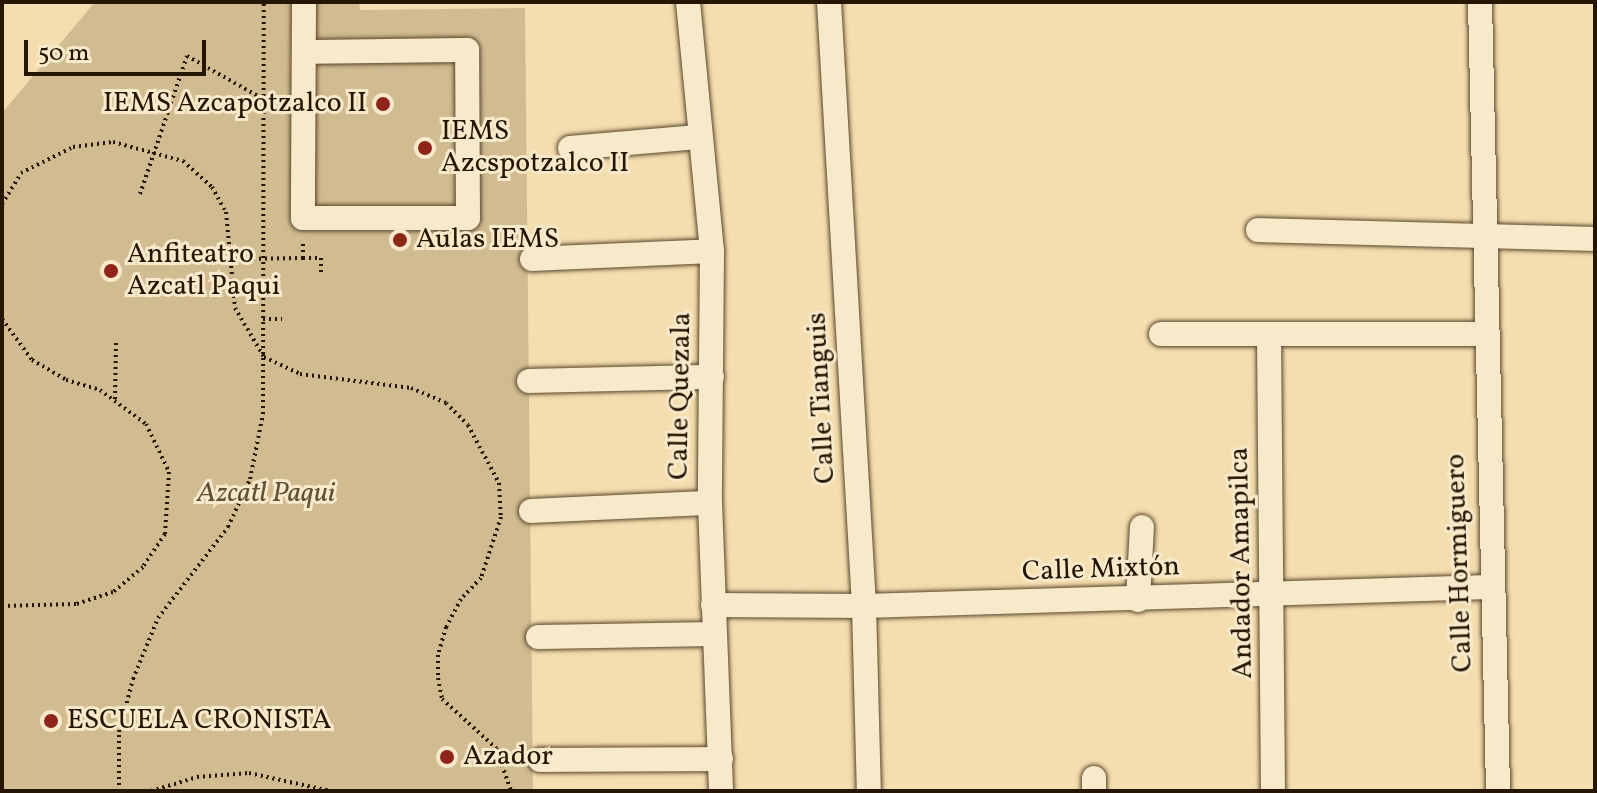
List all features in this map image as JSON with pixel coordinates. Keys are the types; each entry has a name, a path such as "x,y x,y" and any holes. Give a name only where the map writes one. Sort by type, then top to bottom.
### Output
{"street":[{"path":"304,2 303,218 468,218 467,50 305,52"},
{"name":"Calle Quezala","path":"688,2 698,137 712,251 710,503 721,791"},
{"name":"Calle Tianguis","path":"829,2 864,606 869,791"},
{"name":"Calle Hormiguero","path":"1480,2 1490,587 1498,791"},
{"path":"570,148 698,137"},
{"path":"1258,230 1595,239"},
{"path":"532,259 712,251"},
{"path":"1161,334 1485,334"},
{"name":"Andador Amapilca","path":"1269,335 1274,594 1273,791"},
{"path":"529,381 712,377"},
{"path":"531,511 710,503"},
{"path":"1138,600 1142,527"},
{"name":"Calle Mixtón","path":"713,605 864,606 1138,600 1490,587"},
{"path":"538,637 715,634"},
{"path":"540,760 721,759"}],"path":[{"path":"119,791 119,732 138,667 158,618 228,527 250,479 263,414 264,2"},
{"path":"140,194 187,56 263,99"},
{"path":"2,204 21,173 73,147 113,142 155,150 183,161 212,187 226,212 235,308 264,357 300,374 411,388 446,403 487,455 499,483 501,517 481,578 461,599 446,627 438,655 438,678 442,699 496,748 511,791"},
{"path":"303,218 303,258"},
{"path":"187,260 321,258 321,276"},
{"path":"2,319 32,360 115,399 146,424 169,472 165,534 143,567 113,592 76,604 2,606"},
{"path":"263,319 282,319"},
{"path":"115,399 116,343"},
{"path":"151,791 197,777 249,773 330,791"}],"green space":[{"name":"Azcatl Paqui","path":"95,2 359,2 360,10 525,8 533,791 2,791 2,113"}],"place":[{"name":"IEMS Azcapotzalco II","path":"383,104"},
{"name":"IEMS Azcspotzalco II","path":"425,148"},
{"name":"Aulas IEMS","path":"400,240"},
{"name":"Anfiteatro Azcatl Paqui","path":"111,271"},
{"name":"ESCUELA CRONISTA","path":"51,721"},
{"name":"Azador","path":"447,757"}]}
